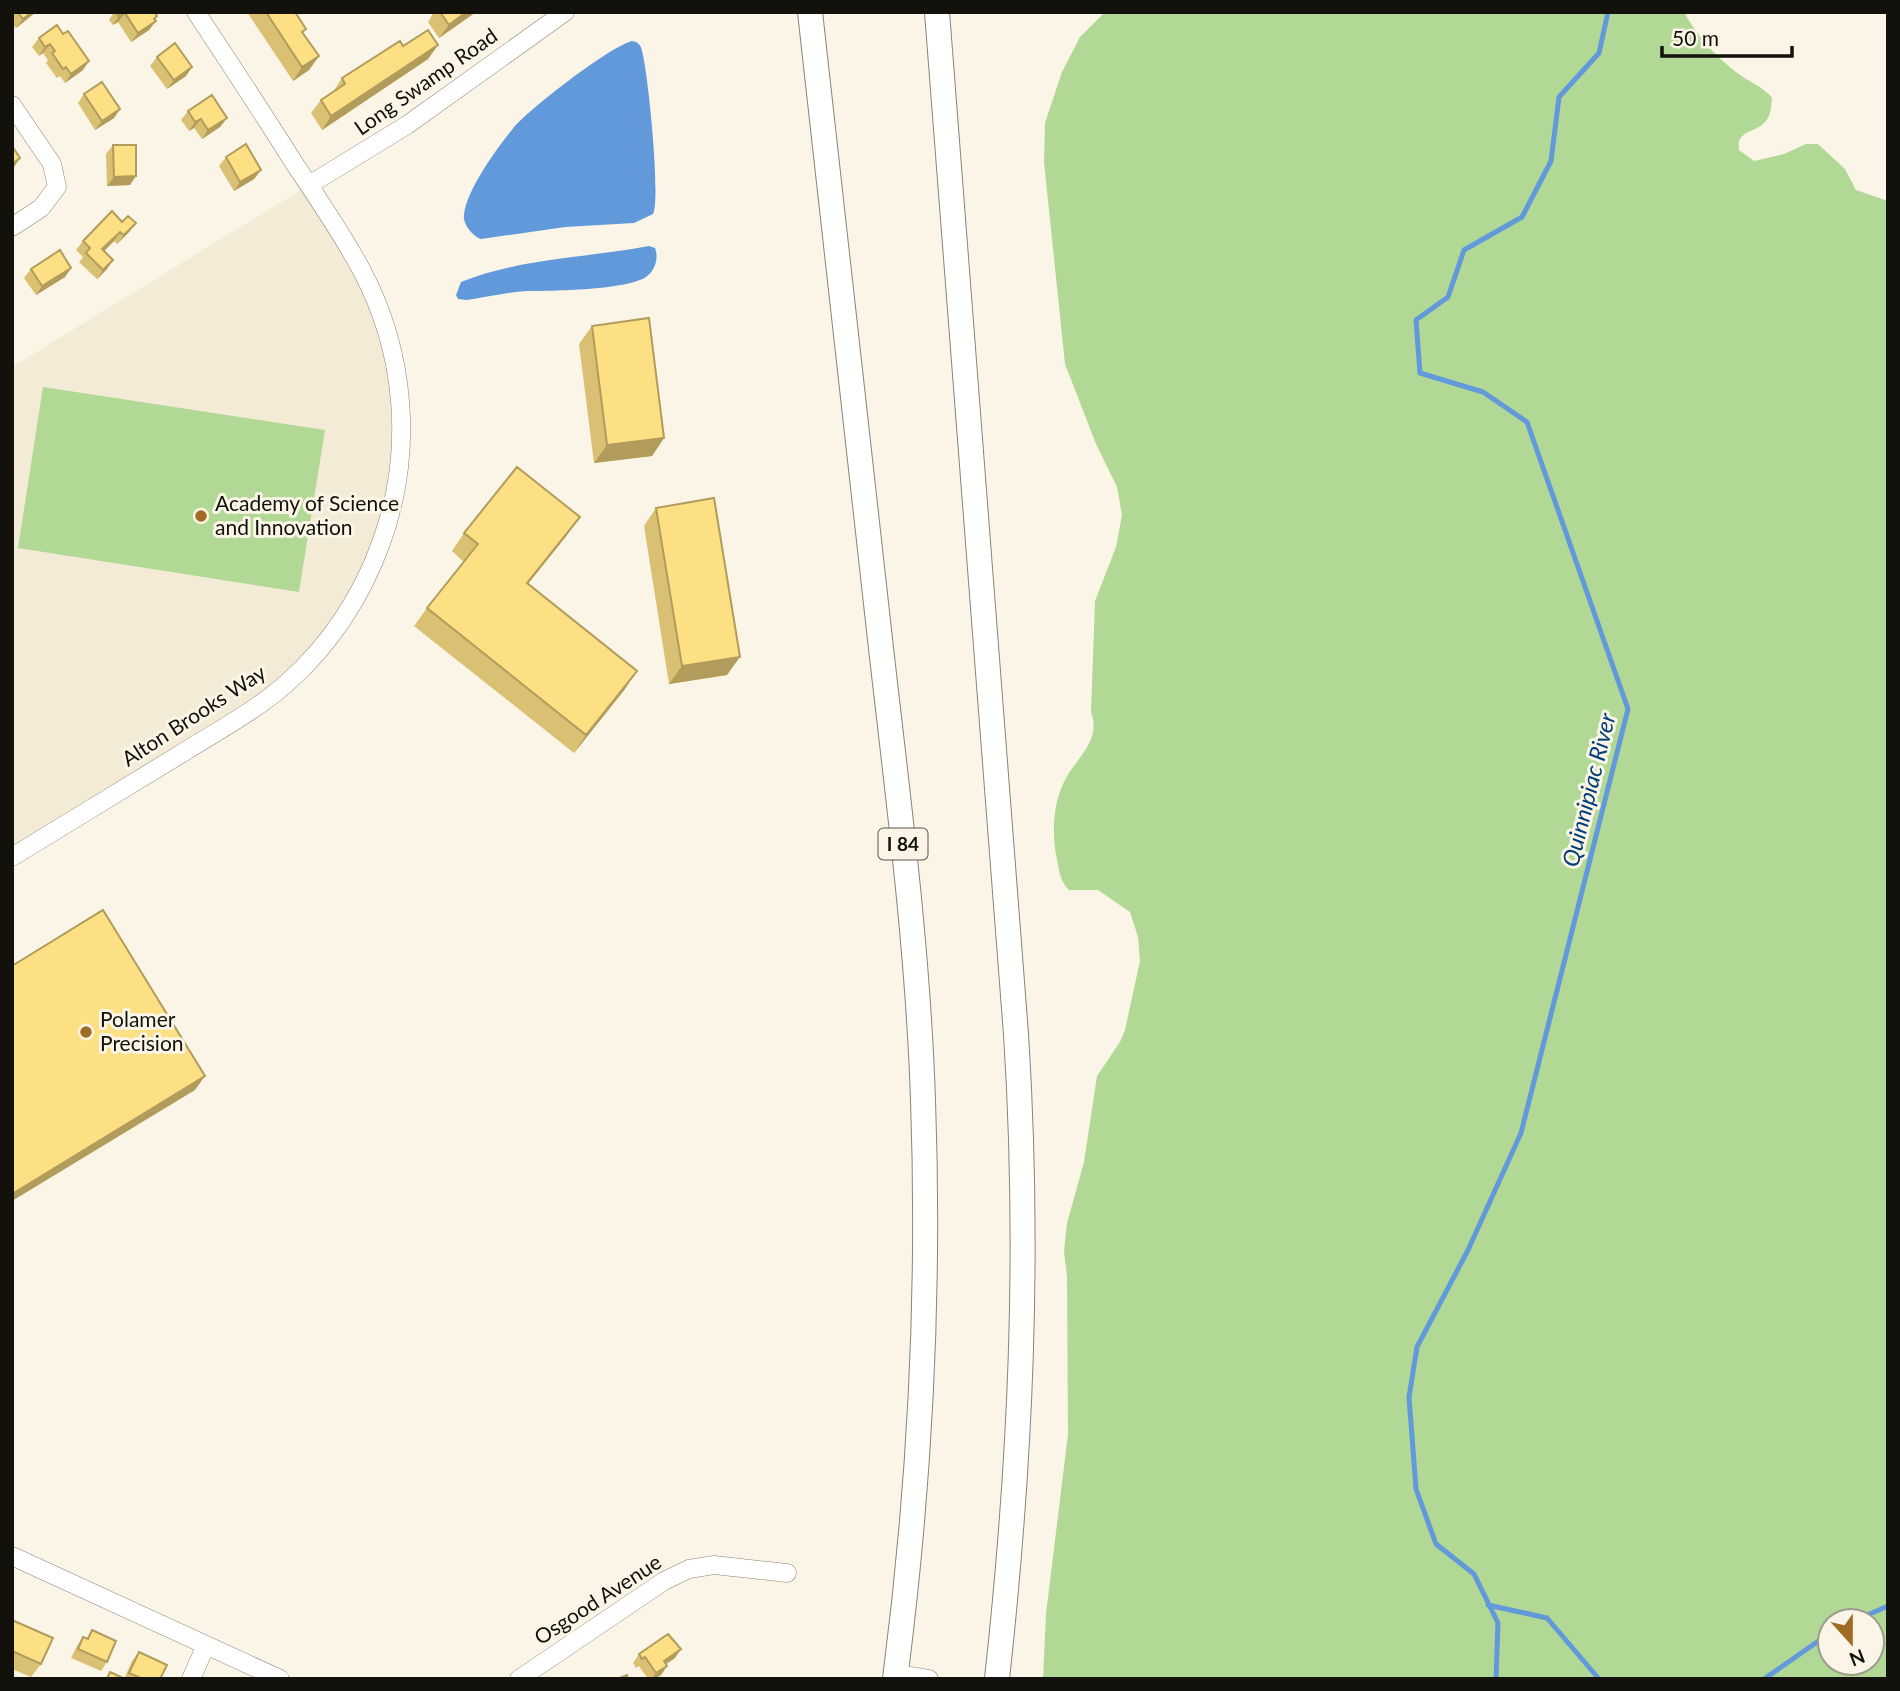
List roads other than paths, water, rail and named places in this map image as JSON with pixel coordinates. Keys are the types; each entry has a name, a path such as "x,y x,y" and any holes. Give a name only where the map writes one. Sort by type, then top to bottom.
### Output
{"highway":[{"name":"I 84","path":"810,12 906,876 922,1071 925,1223 923,1368 915,1500 895,1677"},
{"path":"937,12 1016,1034 1022,1142 1024,1265 1021,1394 1011,1541 997,1679"}],"street":[{"name":"Alton Brooks Way","path":"12,857 265,701 296,674 321,648 346,614 371,569 388,523 396,490 402,430 397,372 386,328 368,283 309,185 196,12"},
{"name":"Long Swamp Road","path":"309,185 407,125 565,12"},
{"path":"12,105 52,164 57,187 41,208 12,227"},
{"path":"12,1556 280,1679"},
{"name":"Osgood Avenue","path":"519,1679 664,1581 689,1569 714,1565 787,1573"},
{"path":"191,1679 206,1645"},
{"path":"895,1677 929,1679"}],"water":[{"path":"632,41 641,48 645,63 655,161 653,214 634,223 565,227 481,239 474,235 468,229 464,214 471,192 515,126 571,79 606,54"},
{"path":"649,246 655,248 657,256 652,271 646,277 623,285 520,292 467,300 458,299 456,295 461,282 507,268"}],"waterway":[{"name":"Quinnipiac River","path":"1496,1679 1498,1623 1474,1574 1436,1544 1416,1489 1409,1397 1417,1347 1468,1250 1521,1133 1628,709 1527,422 1483,392 1420,373 1416,320 1448,297 1464,250 1522,217 1551,161 1559,97 1599,53 1608,12"},
{"path":"1488,1605 1547,1618 1599,1679"},
{"path":"1764,1679 1816,1643"}],"place":[{"name":"Academy of Science and Innovation","path":"201,516"},
{"name":"Polamer Precision","path":"86,1032"}]}
